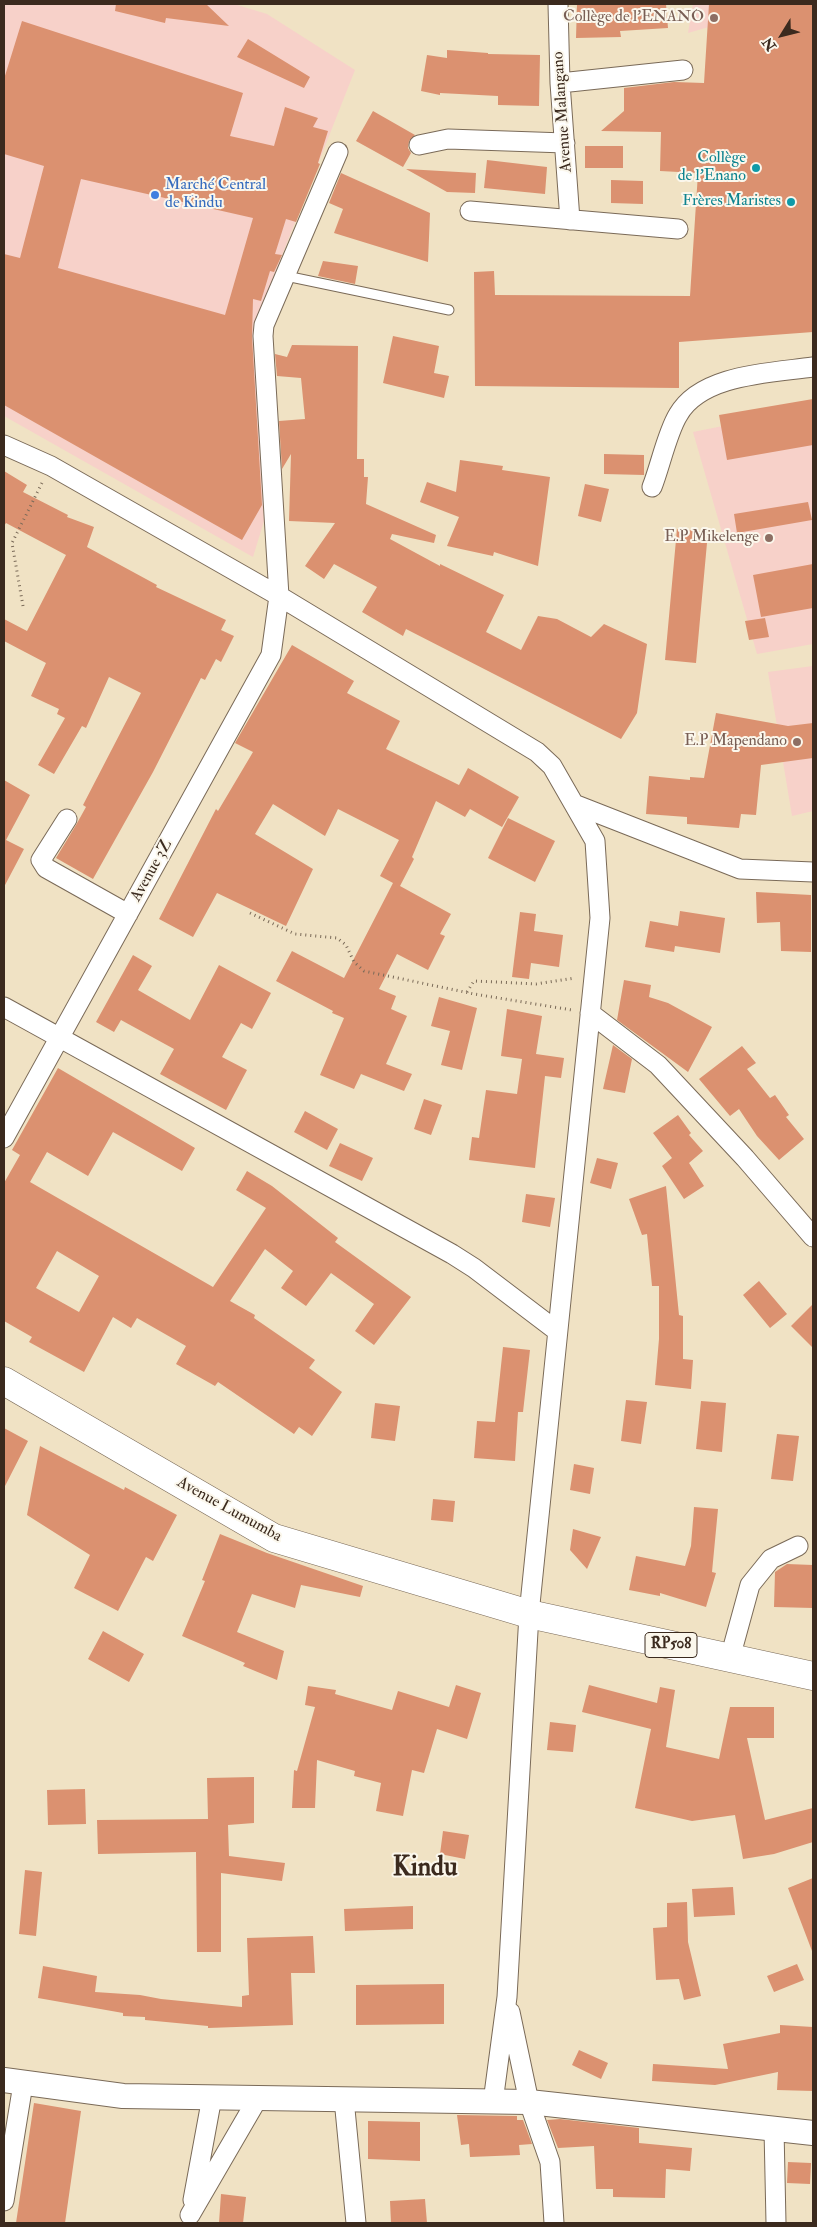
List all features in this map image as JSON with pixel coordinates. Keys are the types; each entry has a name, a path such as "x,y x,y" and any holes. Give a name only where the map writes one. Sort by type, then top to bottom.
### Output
{"main road":[{"name":"Avenue Lumumba","path":"4,1381 274,1538 529,1614"},
{"name":"RP508","path":"529,1614 813,1676"}],"street":[{"name":"Avenue Malangano","path":"558,4 560,83 566,143 570,220"},
{"path":"560,83 683,70"},
{"path":"419,145 448,139 566,143"},
{"name":"Avenue 3Z","path":"4,1138 271,655 279,596 263,336 264,325 338,152"},
{"path":"470,211 678,229"},
{"path":"652,487 678,416 695,394 733,379 813,367"},
{"path":"4,445 51,466 279,596 537,752 552,766 595,841 600,918 529,1614 507,1996 493,2102"},
{"path":"574,804 740,869 813,872"},
{"path":"67,819 41,860 46,868 128,914"},
{"path":"4,1007 452,1254 474,1268 557,1331"},
{"path":"590,1013 658,1065 745,1158 813,1237"},
{"path":"730,1658 750,1585 771,1559 798,1546"},
{"path":"507,1996 529,2102 550,2162 554,2223"},
{"path":"4,2201 13,2082 123,2096 529,2102 813,2133"},
{"path":"189,2219 212,2097"},
{"path":"189,2219 258,2098"},
{"path":"344,2100 356,2223"},
{"path":"774,2129 776,2223"}],"lane":[{"path":"286,276 449,310"}],"path":[{"path":"23,606 12,543 51,466"},
{"path":"250,913 295,934 337,938 346,945 354,962 364,971 467,992 590,1013"},
{"path":"467,992 474,981 536,984 594,975"}],"shaded area":[{"name":"Marché Central de Kindu","path":"4,4 234,4 267,14 355,70 257,319 264,521 253,557 4,416"},
{"name":"Collège de l'ENANO","path":"693,4 788,4 688,33"},
{"name":"E.P Mikelenge","path":"813,408 813,644 757,654 693,432"},
{"name":"E.P Mapendano","path":"813,666 813,811 792,816 768,672"}],"building":[{"path":"116,4 206,4 229,26 166,18 165,23 115,11"},
{"path":"577,4 666,4 668,28 620,31 621,37 576,38"},
{"name":"Collège de l'Enano","path":"709,4 813,4 813,332 679,342 679,388 475,386 474,272 494,271 495,295 690,296 698,173 660,171 661,132 601,131 624,111 624,88 674,82 704,83"},
{"name":"Marché Central de Kindu","path":"22,21 243,93 230,136 274,146 285,107 318,118 313,127 328,131 318,163 320,164 296,222 286,219 275,254 282,255 274,272 270,271 261,301 253,299 252,337 262,505 242,540 4,405 4,254 20,258 44,166 4,154 4,79","holes":["81,179 253,218 225,315 58,268"]},
{"path":"248,39 310,77 304,88 237,57"},
{"path":"447,50 488,54 540,55 539,106 498,105 498,96 440,93 440,95 421,91 427,55 447,58"},
{"path":"373,111 415,135 409,141 408,148 411,153 403,167 356,141"},
{"path":"585,146 623,146 623,168 585,168"},
{"path":"487,160 547,167 545,194 484,188"},
{"path":"406,169 476,173 475,193 447,192"},
{"path":"341,173 430,213 428,262 334,233 343,209 329,203"},
{"path":"611,180 643,181 643,204 611,203"},
{"path":"323,261 358,266 355,284 318,276"},
{"path":"393,336 439,346 434,373 449,376 444,398 383,383"},
{"path":"292,345 358,346 357,459 364,459 364,477 368,477 366,504 436,535 434,543 392,534 390,539 440,566 440,564 504,595 486,632 521,650 538,616 557,619 591,637 604,624 647,644 637,713 621,739 406,629 403,636 362,612 377,587 334,564 324,579 305,566 335,523 289,521 291,454 282,469 279,421 305,419 301,378 277,376 275,354 287,357"},
{"path":"813,399 813,445 727,460 719,415"},
{"path":"604,454 644,455 644,475 604,474"},
{"path":"460,460 503,466 502,470 550,477 538,566 494,552 493,556 447,546 459,517 420,502 427,482 456,492"},
{"path":"4,471 27,485 23,492 68,515 67,517 94,527 87,547 157,585 156,587 226,620 221,630 234,636 221,662 216,659 205,680 201,678 153,772 93,879 56,858 86,807 83,805 141,693 109,677 86,728 82,726 54,774 38,765 65,718 57,714 59,709 31,696 46,663 4,641 4,619 27,631 66,555 6,523 4,526"},
{"path":"585,484 609,489 601,522 578,516"},
{"path":"808,502 812,520 737,533 734,514"},
{"path":"677,529 708,532 696,663 665,660"},
{"path":"813,564 813,608 761,617 753,575"},
{"path":"765,618 769,637 749,640 745,621"},
{"path":"292,645 354,681 347,693 400,721 386,749 459,785 468,768 519,797 502,827 470,809 465,817 436,801 412,857 414,859 400,886 451,914 440,934 445,936 428,970 397,954 379,989 396,996 391,1009 407,1016 386,1064 412,1074 404,1091 361,1074 354,1089 320,1075 344,1018 276,981 292,951 344,978 393,883 380,876 399,840 338,809 325,836 273,804 255,834 313,869 286,926 217,893 193,937 159,919 216,809 218,811 253,752 235,743"},
{"path":"716,713 788,726 813,723 813,758 761,765 756,815 741,814 739,828 687,824 687,817 646,814 649,776 690,780 690,777 704,778"},
{"path":"4,780 30,795 6,840 24,849 4,887"},
{"path":"508,818 555,841 535,882 488,858"},
{"path":"756,892 811,895 811,952 781,951 780,922 757,923"},
{"path":"680,911 725,918 720,953 675,946 674,952 645,947 650,921 678,926"},
{"path":"520,912 536,914 534,931 563,935 559,967 531,963 529,979 512,977"},
{"path":"133,955 152,966 138,990 190,1020 219,965 271,993 252,1029 241,1023 222,1057 247,1070 226,1110 160,1074 174,1049 121,1020 114,1032 96,1022"},
{"path":"624,980 651,985 649,997 668,1003 712,1027 688,1072 617,1020"},
{"path":"439,997 477,1008 462,1070 441,1065 450,1031 431,1026"},
{"path":"507,1009 542,1016 536,1054 564,1058 561,1078 545,1076 535,1168 469,1160 472,1137 479,1138 486,1090 517,1094 522,1059 501,1056"},
{"path":"613,1045 632,1059 625,1093 603,1089"},
{"path":"742,1046 756,1063 747,1069 770,1098 775,1095 789,1115 786,1117 804,1139 779,1160 757,1136 739,1109 730,1116 699,1079"},
{"path":"58,1068 195,1148 182,1171 113,1132 88,1176 47,1152 30,1182 213,1287 266,1208 236,1190 247,1171 272,1186 338,1238 335,1242 411,1297 374,1345 355,1331 374,1304 331,1273 306,1306 281,1288 293,1271 265,1249 230,1301 255,1315 254,1318 315,1360 309,1368 342,1392 312,1436 299,1427 294,1434 218,1382 215,1386 176,1364 186,1346 137,1318 131,1328 113,1317 84,1372 29,1342 32,1337 4,1321 4,1183 20,1155 12,1150","holes":["57,1251 99,1276 79,1312 36,1288"]},
{"path":"424,1099 442,1105 431,1135 414,1129"},
{"path":"305,1111 338,1129 327,1150 294,1132"},
{"path":"678,1115 691,1133 689,1135 703,1151 689,1163 704,1186 684,1199 662,1166 672,1158 653,1133"},
{"path":"340,1143 373,1158 362,1181 329,1166"},
{"path":"597,1158 618,1163 611,1189 590,1183"},
{"path":"666,1186 679,1315 683,1316 683,1359 693,1360 691,1389 655,1385 659,1339 659,1286 652,1286 647,1234 642,1235 629,1199"},
{"path":"526,1194 555,1198 550,1227 522,1222"},
{"path":"759,1281 787,1314 770,1328 743,1295"},
{"path":"813,1304 813,1348 791,1326"},
{"path":"503,1347 530,1350 523,1412 518,1412 515,1461 474,1458 477,1421 495,1422"},
{"path":"626,1400 647,1402 641,1444 621,1441"},
{"path":"701,1401 726,1403 722,1452 696,1449"},
{"path":"375,1403 400,1406 395,1441 371,1438"},
{"path":"4,1428 28,1441 4,1488"},
{"path":"777,1434 799,1436 793,1481 771,1479"},
{"path":"40,1446 124,1490 125,1487 177,1515 153,1561 146,1557 118,1611 74,1588 90,1555 27,1515"},
{"path":"574,1464 594,1468 590,1494 570,1490"},
{"path":"433,1499 455,1501 453,1522 431,1520"},
{"path":"694,1507 718,1509 712,1572 716,1573 706,1607 660,1593 660,1596 629,1590 636,1556 685,1566 691,1546"},
{"path":"573,1529 601,1537 587,1569 570,1550"},
{"path":"220,1534 267,1553 363,1586 360,1597 301,1585 295,1608 252,1594 237,1632 284,1651 277,1680 243,1666 245,1663 182,1636 205,1581 202,1580"},
{"path":"787,1564 813,1565 813,1608 774,1607 775,1572"},
{"path":"103,1631 144,1654 129,1682 88,1659"},
{"path":"456,1685 481,1693 467,1739 437,1729 424,1773 412,1770 403,1816 376,1811 381,1783 354,1776 355,1771 317,1760 315,1808 292,1808 294,1770 297,1771 315,1707 305,1705 308,1686 336,1690 335,1694 392,1710 398,1691 449,1707"},
{"path":"589,1685 657,1703 660,1687 675,1690 666,1747 719,1759 730,1707 774,1707 774,1738 747,1738 765,1820 813,1808 813,1842 774,1854 743,1859 735,1815 692,1821 635,1808 651,1729 582,1712"},
{"path":"550,1722 576,1725 573,1752 547,1750"},
{"path":"254,1777 254,1823 228,1825 229,1856 285,1863 282,1881 221,1873 221,1952 197,1952 196,1852 98,1854 97,1820 208,1819 207,1778"},
{"path":"85,1789 86,1824 48,1825 47,1790"},
{"path":"443,1831 469,1835 465,1859 440,1854"},
{"path":"25,1870 42,1872 36,1936 19,1934"},
{"path":"813,1878 813,1951 812,1951 788,1888"},
{"path":"733,1887 735,1915 694,1917 692,1889"},
{"path":"687,1902 688,1942 701,1996 684,2000 679,1979 656,1980 653,1928 667,1927 667,1903"},
{"path":"413,1906 413,1929 345,1931 344,1909"},
{"path":"313,1936 315,1973 291,1973 293,2025 208,2028 208,2026 145,2020 145,2017 123,2016 123,2013 38,1998 43,1966 97,1976 95,1992 140,1995 161,1999 242,2007 242,1996 249,1995 247,1938"},
{"path":"797,1964 804,1980 774,1992 767,1976"},
{"path":"444,1984 444,2024 356,2025 356,1985"},
{"path":"780,2025 813,2027 813,2091 777,2090 778,2072 715,2085 652,2081 653,2064 728,2069 723,2044 780,2033"},
{"path":"579,2050 608,2063 601,2079 572,2065"},
{"path":"34,2103 81,2111 65,2223 16,2223"},
{"path":"457,2115 517,2116 517,2120 523,2120 532,2144 519,2145 520,2155 470,2157 469,2144 461,2145"},
{"path":"560,2119 639,2128 639,2143 692,2148 690,2171 666,2169 665,2198 613,2197 613,2189 596,2189 594,2146 558,2148 547,2120"},
{"path":"368,2121 420,2122 420,2161 368,2159"},
{"path":"788,2162 811,2163 810,2184 787,2183"},
{"path":"221,2194 246,2197 243,2223 219,2223"},
{"path":"425,2199 427,2223 391,2223 390,2201"}],"place":[{"name":"Collège de l'ENANO","path":"714,18"},
{"name":"Collège de l'Enano","path":"756,168"},
{"name":"Marché Central de Kindu","path":"155,195"},
{"name":"Frères Maristes","path":"791,202"},
{"name":"E.P Mikelenge","path":"769,538"},
{"name":"E.P Mapendano","path":"797,742"}],"district":[{"name":"Kindu","path":"425,1869"}]}
